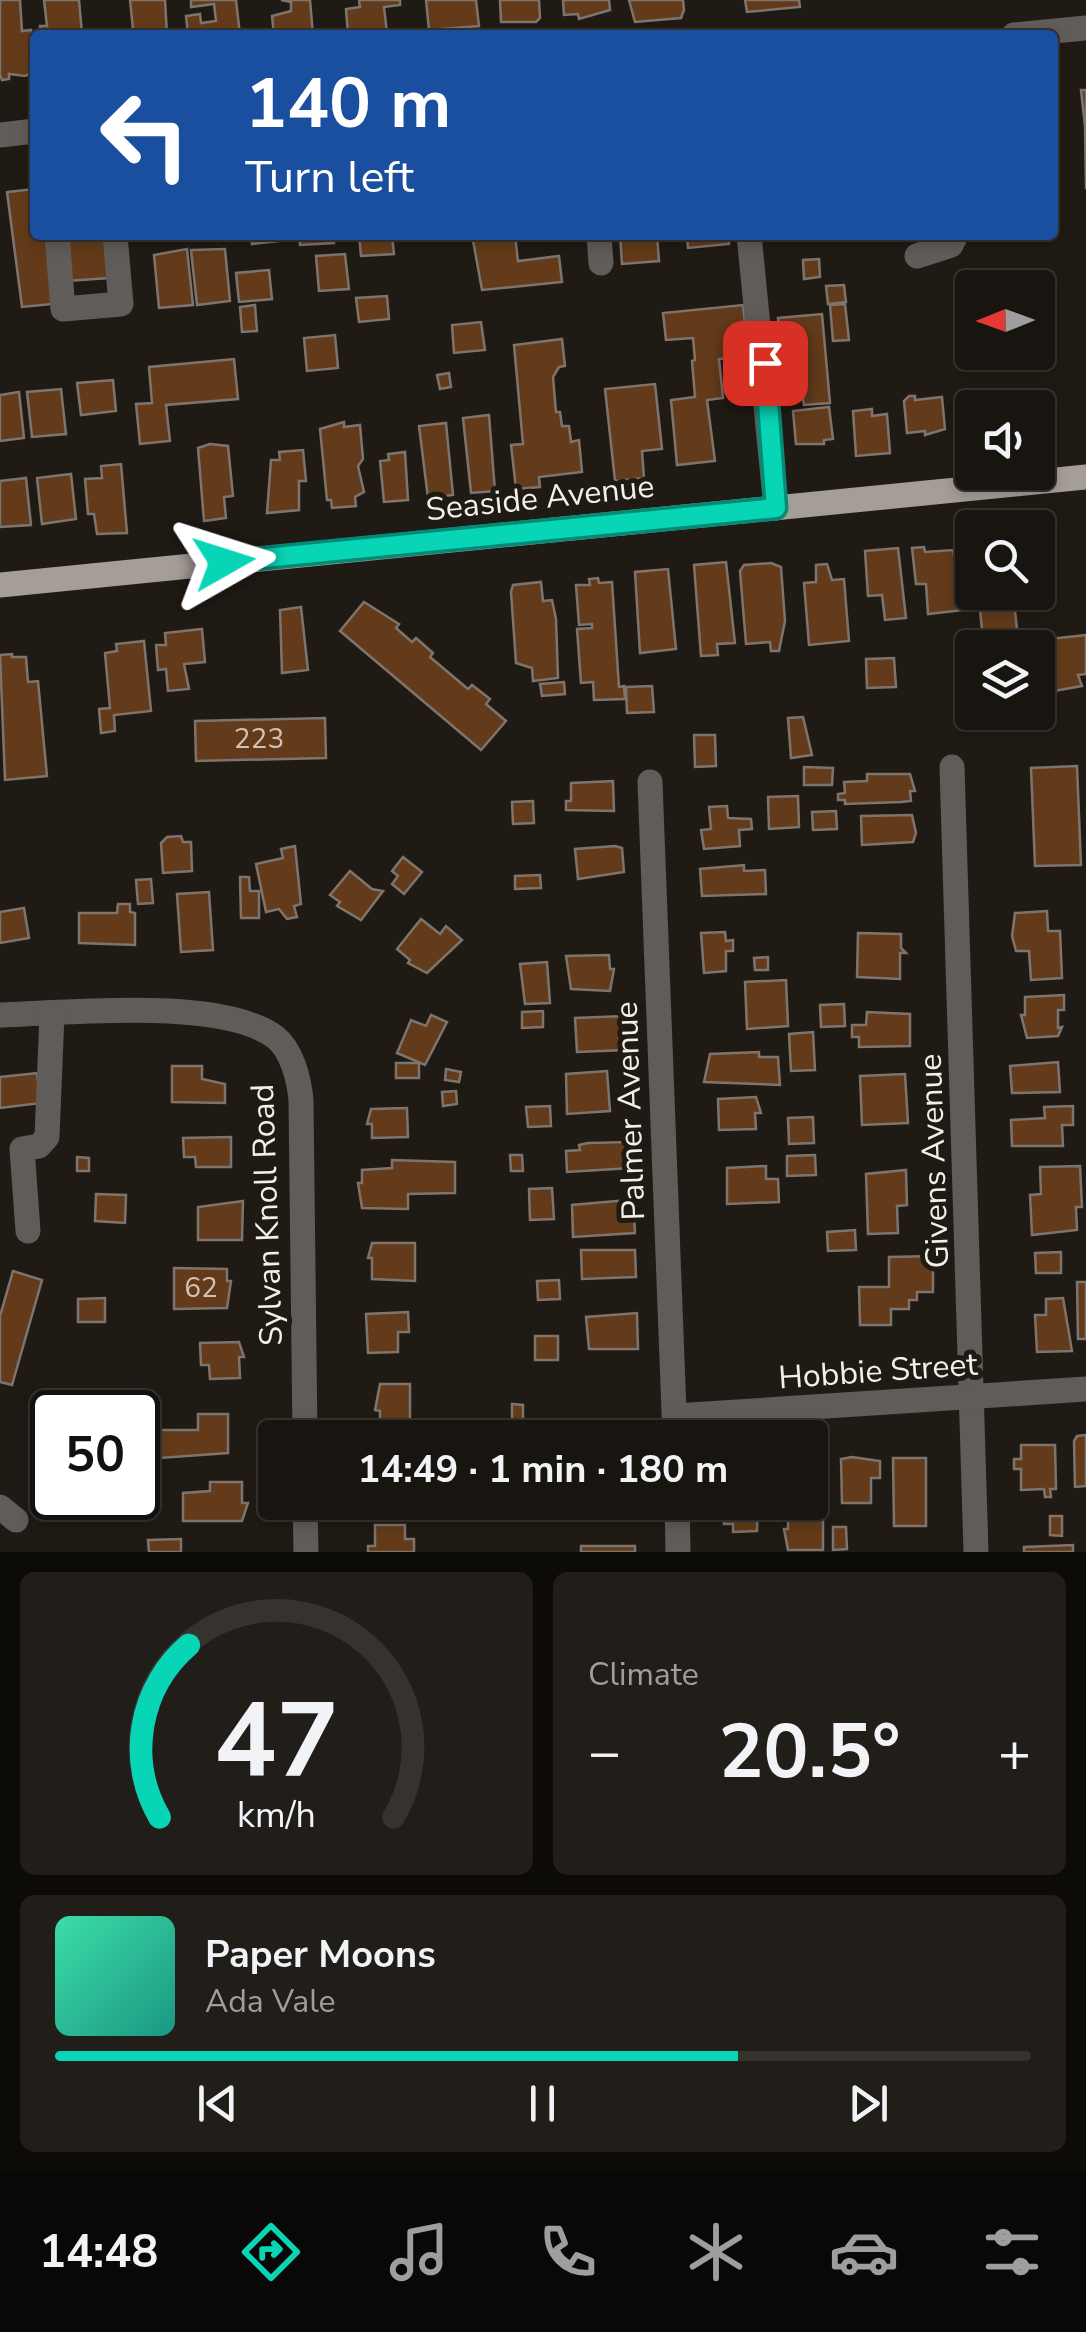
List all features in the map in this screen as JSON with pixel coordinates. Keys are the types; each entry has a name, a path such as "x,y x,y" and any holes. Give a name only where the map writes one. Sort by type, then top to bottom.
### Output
{"main road":[{"name":"Seaside Avenue","path":"0,584 1086,477"}],"street":[{"path":"1058,31 1086,28"},
{"path":"0,134 30,132"},
{"path":"57,240 63,309 121,304 115,240"},
{"path":"600,240 602,262"},
{"path":"749,240 776,508"},
{"path":"917,256 952,245 954,240"},
{"name":"Givens Avenue","path":"952,767 976,1552"},
{"name":"Palmer Avenue","path":"650,782 675,1420"},
{"path":"28,1231 22,1149 39,1146 47,1136 52,1014"},
{"name":"Sylvan Knoll Road","path":"0,1015 224,1015 279,1039 299,1078 301,1100 305,1420"},
{"name":"Hobbie Street","path":"739,1420 1086,1389"},
{"path":"305,1520 306,1552"},
{"path":"677,1520 678,1552"}],"building":[{"path":"0,0 20,0 22,31 30,30 30,74 9,74 9,79 2,80"},
{"path":"44,0 79,0 82,30 40,30 40,26 47,26"},
{"path":"130,0 165,0 167,30 127,30 133,29"},
{"path":"191,0 236,0 239,30 187,30 186,16 200,14 201,23 216,21 214,4 191,7"},
{"path":"281,0 310,0 313,30 273,30 272,16 291,11 291,2"},
{"path":"359,0 400,0 400,5 384,7 387,30 348,30 346,9 360,7"},
{"path":"426,0 476,0 479,26 429,30"},
{"path":"500,0 539,0 540,18 536,22 501,22"},
{"path":"563,0 609,0 610,10 579,19 578,14 564,15"},
{"path":"629,0 683,0 684,10 681,18 635,22"},
{"path":"745,0 799,0 800,7 747,12"},
{"path":"1081,90 1086,90 1086,189 1085,126"},
{"path":"30,190 30,240 47,240 53,304 22,307 7,192"},
{"path":"63,240 105,240 109,278 67,281"},
{"path":"252,240 280,240 280,241 252,244"},
{"path":"300,240 334,243 300,245"},
{"path":"359,240 393,240 394,254 361,256"},
{"path":"473,240 516,240 518,261 559,256 562,282 482,290"},
{"path":"620,240 657,240 659,261 622,264"},
{"path":"687,240 729,240 729,244 688,248"},
{"path":"187,249 193,305 159,308 154,255"},
{"path":"225,249 230,301 197,305 191,250"},
{"path":"345,254 349,289 319,291 316,256"},
{"path":"819,259 820,277 804,279 803,260"},
{"path":"269,270 272,299 239,302 236,273"},
{"path":"844,285 846,302 828,304 826,286"},
{"path":"387,296 389,319 359,322 356,298"},
{"path":"845,304 849,340 833,341 830,305"},
{"path":"255,305 257,331 242,332 240,307"},
{"path":"743,305 746,333 734,333 737,357 719,359 723,398 707,400 715,461 677,465 671,400 695,397 693,338 666,340 663,313"},
{"path":"822,314 830,403 804,405 802,392 785,394 778,318"},
{"path":"481,322 485,350 454,353 452,325"},
{"path":"335,335 338,368 307,371 304,338"},
{"path":"562,339 565,366 559,367 553,377 556,412 560,412 562,426 569,426 571,442 579,440 582,472 539,477 540,487 516,489 511,445 523,444 514,345"},
{"path":"234,359 238,399 166,405 170,441 140,444 136,404 152,403 149,367"},
{"path":"449,373 451,387 440,389 437,375"},
{"path":"113,380 116,411 81,415 77,383"},
{"path":"655,384 662,449 642,451 644,478 615,481 605,389"},
{"path":"61,389 66,434 32,437 27,392"},
{"path":"19,392 24,438 0,441 0,395"},
{"path":"915,396 915,400 942,397 945,429 925,435 925,431 907,433 904,401"},
{"path":"829,407 833,439 824,440 824,444 796,444 793,411"},
{"path":"872,409 872,416 887,414 890,453 856,456 853,411"},
{"path":"489,415 495,491 471,493 463,418"},
{"path":"344,422 344,427 360,425 363,459 358,466 364,492 355,497 356,506 332,508 331,500 327,500 320,429"},
{"path":"446,423 453,495 428,498 419,426"},
{"path":"210,444 228,446 233,496 224,497 226,518 204,521 198,448"},
{"path":"303,450 306,481 299,481 299,510 267,513 271,460 280,460 279,452"},
{"path":"405,452 408,500 384,502 380,461 389,460 388,454"},
{"path":"121,464 127,533 97,534 94,514 88,514 85,479 102,478 101,466"},
{"path":"71,474 76,519 42,524 37,478"},
{"path":"26,478 31,525 0,527 0,481"},
{"path":"924,547 925,552 953,550 955,610 964,610 928,614 926,584 916,584 912,548"},
{"path":"898,548 906,618 885,620 882,595 868,596 865,551"},
{"path":"726,562 735,643 717,644 718,655 701,656 694,565"},
{"path":"771,563 781,567 785,621 779,651 771,651 770,642 746,644 740,571 744,565"},
{"path":"827,564 832,580 844,579 849,641 809,645 804,583 816,582 816,565"},
{"path":"668,569 676,649 640,653 635,572"},
{"path":"598,578 599,583 612,582 619,687 624,686 625,699 594,700 593,682 581,683 577,629 592,628 592,624 579,625 576,585 590,585 589,579"},
{"path":"541,582 543,601 552,600 556,619 558,678 533,681 532,668 516,663 511,592 513,585"},
{"path":"364,602 399,624 396,628 412,642 416,638 433,653 430,657 468,689 472,685 490,699 486,704 506,721 481,750 340,631"},
{"path":"301,607 308,670 282,673 280,610"},
{"path":"980,610 1015,610 1017,630 982,630"},
{"path":"202,629 205,662 184,664 189,689 168,691 166,669 158,670 156,645 166,645 165,633"},
{"path":"1086,635 1086,674 1078,675 1082,686 1055,691 1055,638"},
{"path":"144,641 151,711 114,715 115,731 101,733 99,709 110,708 105,653 117,651 116,644"},
{"path":"0,655 26,657 28,682 38,681 47,776 5,780"},
{"path":"894,658 896,687 867,688 866,659"},
{"path":"564,682 565,694 542,696 540,684"},
{"path":"652,686 654,712 627,713 626,687"},
{"path":"803,717 812,755 791,758 788,718"},
{"path":"325,718 326,758 196,761 195,721"},
{"path":"694,735 715,735 716,766 695,767"},
{"path":"1077,766 1081,865 1035,866 1031,768"},
{"path":"804,767 833,768 832,785 804,785"},
{"path":"867,774 910,774 915,791 910,791 911,801 845,804 845,800 838,800 838,794 845,793 844,782 867,781"},
{"path":"613,781 614,811 566,810 566,801 571,801 571,783"},
{"path":"798,796 799,827 769,829 768,797"},
{"path":"533,801 534,823 513,824 512,802"},
{"path":"727,806 728,818 751,819 752,829 739,830 740,846 704,849 701,830 711,829 709,807"},
{"path":"836,811 837,829 813,830 812,812"},
{"path":"912,815 916,833 913,842 862,845 861,816"},
{"path":"181,836 183,842 191,842 192,871 163,873 161,843 167,837"},
{"path":"295,846 301,904 294,906 297,917 287,919 279,909 266,912 256,864 283,858 281,849"},
{"path":"622,848 624,872 578,879 575,849"},
{"path":"403,857 422,872 404,894 392,884 398,876 392,871"},
{"path":"744,865 744,871 765,870 766,894 702,896 700,869"},
{"path":"350,871 372,889 383,891 361,920 337,906 340,902 330,895"},
{"path":"540,875 541,888 515,889 515,876"},
{"path":"240,877 249,877 250,891 259,891 259,918 241,918"},
{"path":"151,879 153,903 138,904 136,880"},
{"path":"209,892 213,950 181,952 177,894"},
{"path":"118,904 130,904 130,912 135,913 135,945 79,943 79,913 117,913"},
{"path":"24,908 29,938 0,943 0,912"},
{"path":"1047,911 1048,931 1060,931 1062,978 1031,980 1029,951 1016,951 1012,936 1015,913"},
{"path":"421,919 440,934 446,926 462,940 427,973 408,963 410,960 397,949"},
{"path":"725,932 726,941 733,940 733,951 726,951 726,971 704,973 701,933"},
{"path":"858,933 901,934 901,948 906,953 900,953 900,979 857,977"},
{"path":"609,955 610,969 614,969 610,991 571,989 566,956"},
{"path":"768,957 768,970 755,970 754,958"},
{"path":"547,962 550,1003 525,1004 520,964"},
{"path":"786,980 788,1026 747,1029 745,982"},
{"path":"1064,995 1064,1010 1058,1010 1058,1028 1062,1027 1058,1036 1027,1038 1021,1015 1025,1015 1025,997"},
{"path":"844,1004 845,1026 821,1027 820,1005"},
{"path":"543,1011 543,1027 522,1028 522,1012"},
{"path":"867,1012 910,1014 910,1046 859,1047 859,1037 852,1037 852,1025 866,1025"},
{"path":"431,1015 447,1022 425,1065 397,1053 411,1020 426,1026"},
{"path":"624,1016 626,1050 577,1052 575,1018"},
{"path":"813,1032 815,1070 791,1071 789,1034"},
{"path":"759,1052 759,1057 778,1057 780,1085 704,1082 710,1054"},
{"path":"1058,1062 1060,1092 1012,1093 1010,1066"},
{"path":"396,1063 419,1063 419,1078 396,1078"},
{"path":"172,1066 202,1066 202,1079 225,1084 225,1103 172,1102"},
{"path":"446,1069 461,1072 459,1082 445,1080"},
{"path":"607,1071 610,1111 567,1114 566,1074"},
{"path":"37,1073 41,1103 0,1108 0,1077"},
{"path":"905,1074 908,1123 862,1125 860,1076"},
{"path":"456,1091 457,1104 443,1106 442,1092"},
{"path":"756,1097 761,1113 755,1113 756,1129 719,1130 718,1099"},
{"path":"550,1106 551,1126 528,1127 526,1107"},
{"path":"1073,1106 1073,1125 1062,1125 1063,1146 1012,1146 1011,1120 1045,1118 1044,1107"},
{"path":"407,1108 408,1137 372,1138 372,1124 367,1124 371,1109"},
{"path":"813,1117 814,1143 789,1144 788,1118"},
{"path":"231,1137 231,1167 196,1167 195,1157 184,1157 183,1138"},
{"path":"630,1142 631,1168 567,1172 566,1151 580,1150 579,1145 588,1143"},
{"path":"510,1155 522,1155 523,1171 511,1171"},
{"path":"815,1155 816,1175 787,1176 787,1156"},
{"path":"77,1157 89,1158 89,1171 77,1171"},
{"path":"392,1160 455,1162 455,1193 408,1194 408,1209 362,1208 358,1183 362,1183 362,1170 392,1168"},
{"path":"766,1166 766,1179 778,1179 779,1202 727,1204 727,1168"},
{"path":"1080,1166 1082,1207 1076,1207 1077,1230 1032,1235 1030,1195 1041,1194 1040,1167"},
{"path":"906,1170 907,1205 897,1206 898,1233 868,1234 866,1174"},
{"path":"552,1188 554,1219 530,1220 529,1189"},
{"path":"96,1194 126,1195 125,1223 95,1221"},
{"path":"627,1200 627,1215 634,1214 635,1233 573,1237 572,1205"},
{"path":"243,1201 242,1240 198,1240 198,1207"},
{"path":"855,1230 856,1250 828,1251 827,1232"},
{"path":"372,1243 415,1243 415,1281 372,1279 372,1258 368,1258"},
{"path":"581,1250 635,1250 636,1277 582,1279"},
{"path":"1061,1252 1061,1273 1036,1273 1035,1253"},
{"path":"933,1256 933,1292 917,1292 917,1300 909,1300 909,1309 891,1309 891,1325 860,1325 859,1287 889,1287 889,1257"},
{"path":"174,1268 227,1269 227,1281 231,1281 227,1308 174,1309"},
{"path":"13,1271 42,1280 12,1385 0,1382 0,1316"},
{"path":"559,1280 560,1299 538,1300 537,1281"},
{"path":"1077,1282 1086,1282 1086,1339 1078,1339"},
{"path":"105,1298 105,1322 78,1322 78,1299"},
{"path":"1063,1298 1072,1351 1037,1352 1035,1315 1046,1315 1046,1299"},
{"path":"408,1312 409,1332 398,1332 398,1352 368,1353 366,1314"},
{"path":"637,1313 638,1349 589,1349 586,1317"},
{"path":"535,1336 558,1336 558,1360 535,1360"},
{"path":"239,1342 244,1357 239,1357 240,1378 210,1379 209,1365 201,1365 200,1343"},
{"path":"380,1384 410,1384 410,1420 380,1420 380,1411 375,1410"},
{"path":"512,1404 523,1405 523,1420 512,1419"},
{"path":"198,1414 228,1414 228,1453 160,1458 160,1430 198,1430"},
{"path":"1086,1435 1086,1486 1075,1487 1074,1441 1077,1436"},
{"path":"1021,1445 1055,1445 1056,1489 1050,1489 1051,1497 1045,1497 1044,1489 1021,1490 1021,1469 1014,1469 1014,1459 1021,1459"},
{"path":"893,1458 926,1458 926,1526 894,1526"},
{"path":"841,1459 880,1461 880,1478 871,1478 871,1503 842,1503"},
{"path":"210,1482 242,1482 242,1503 248,1503 242,1521 183,1521 183,1493 210,1491"},
{"path":"1050,1516 1062,1516 1062,1536 1050,1535"},
{"path":"724,1520 757,1520 757,1531 733,1532 733,1524 724,1524"},
{"path":"788,1520 823,1520 823,1550 788,1550 784,1529 788,1529"},
{"path":"375,1525 405,1525 405,1539 414,1539 414,1552 368,1552 368,1546 375,1546"},
{"path":"833,1527 846,1527 847,1549 833,1550"},
{"path":"181,1539 181,1552 149,1552 148,1540"},
{"path":"1073,1545 1073,1552 1024,1552 1024,1547"},
{"path":"581,1546 635,1546 635,1552 581,1552"}],"route":[{"path":"224,562 776,508 765,363"}]}
